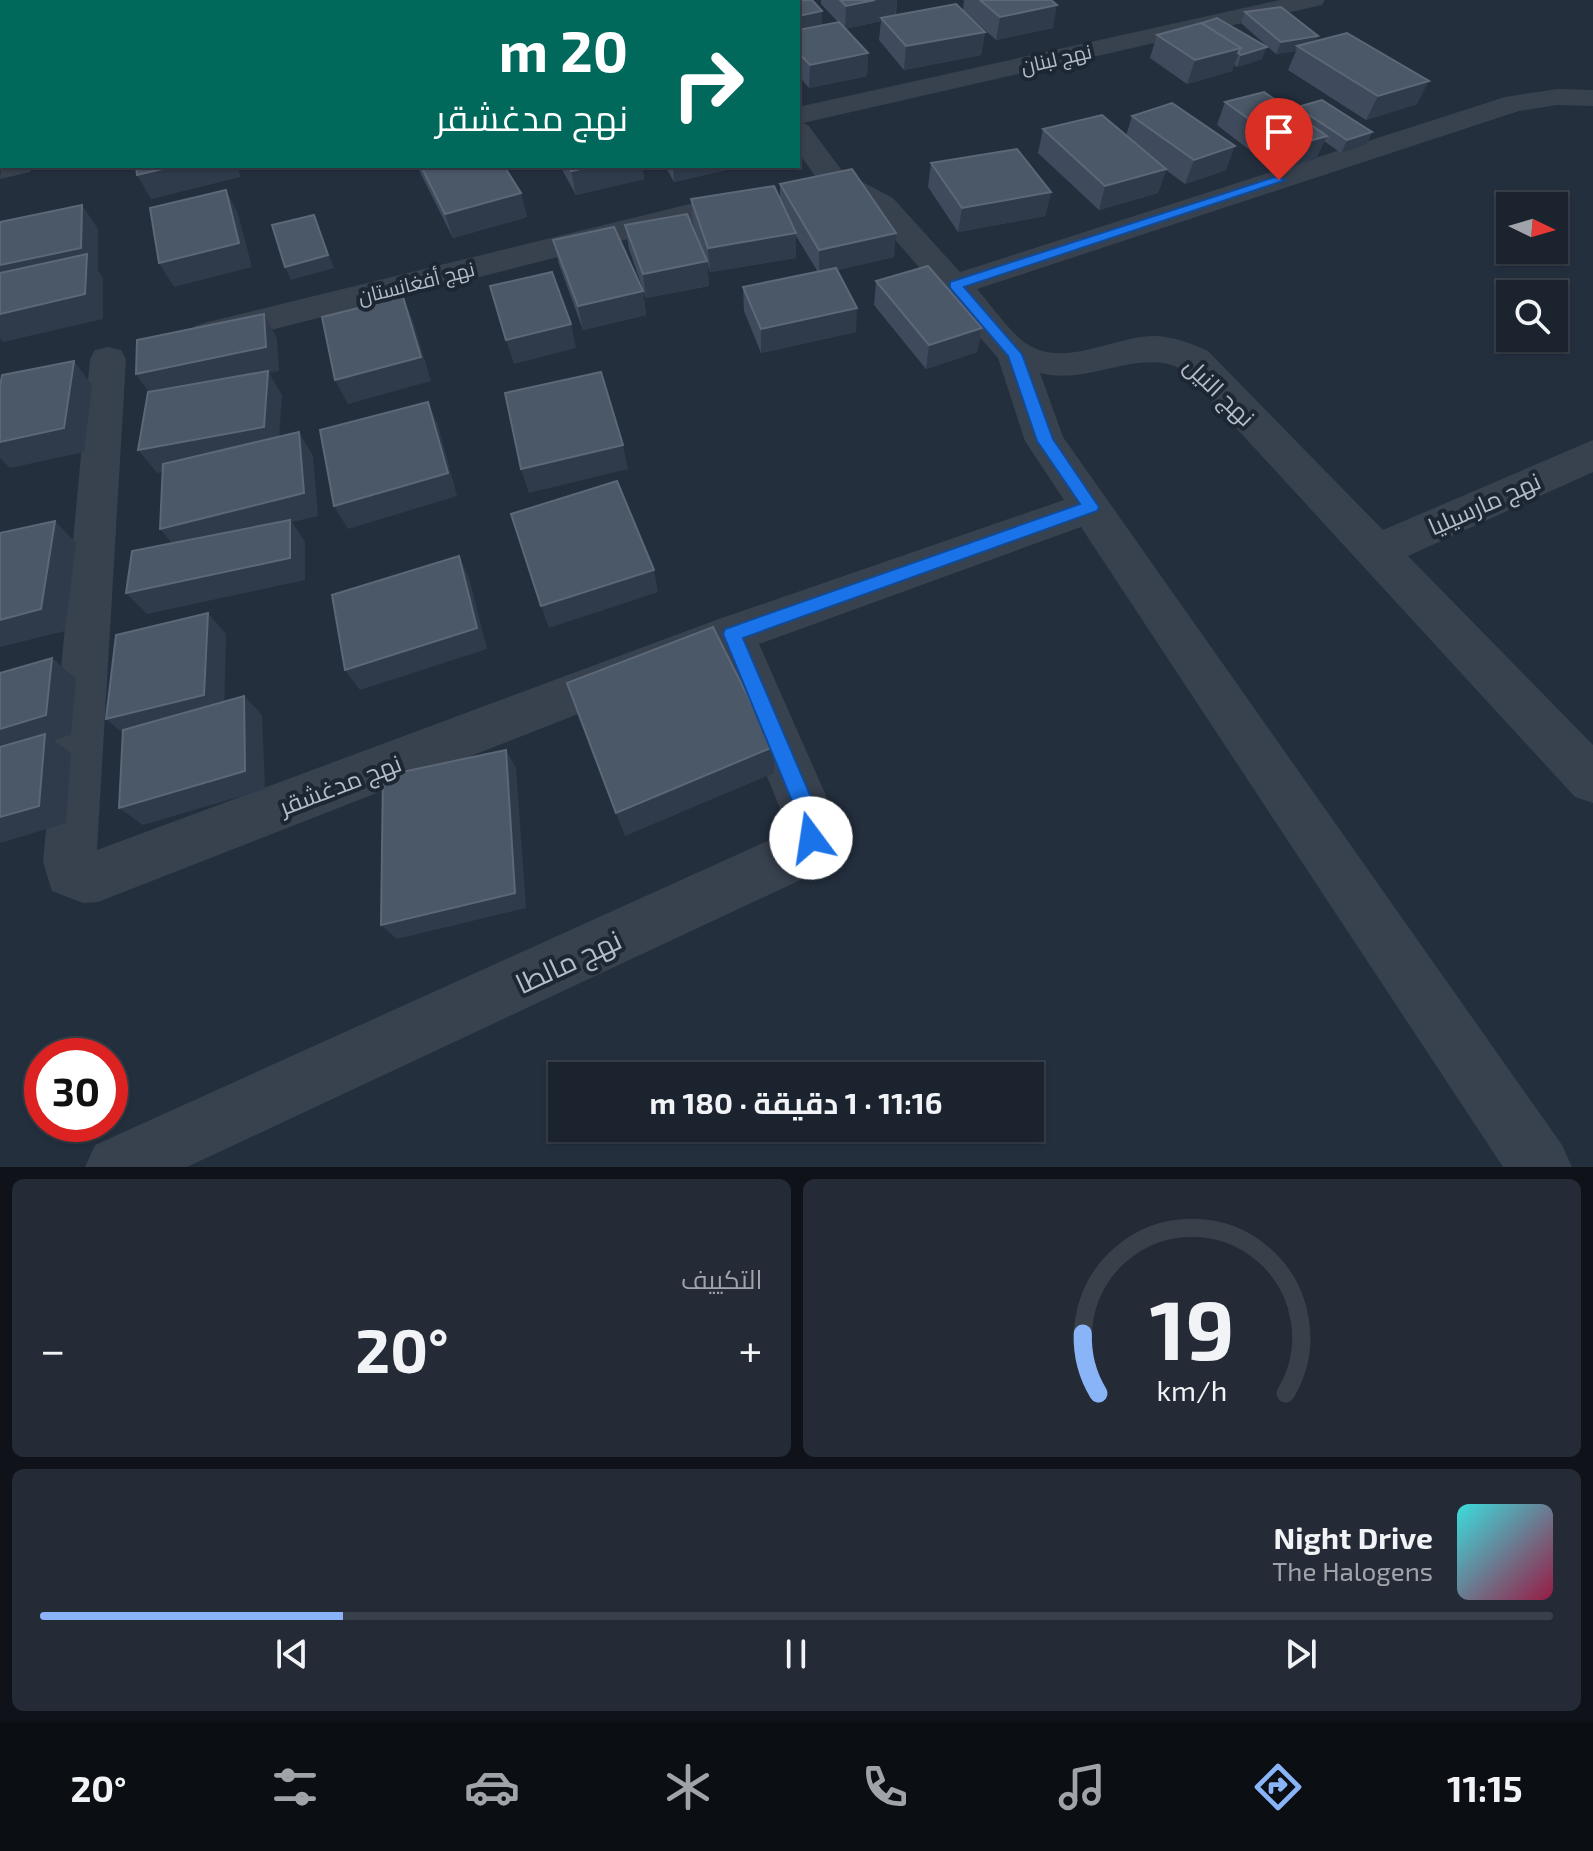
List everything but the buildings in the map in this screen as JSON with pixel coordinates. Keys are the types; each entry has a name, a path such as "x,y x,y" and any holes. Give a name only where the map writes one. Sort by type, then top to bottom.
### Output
{"street":[{"name":"نهج لبنان","path":"800,116 1313,0"},
{"path":"955,285 1515,103 1557,97 1593,98"},
{"path":"800,143 807,184 859,190 882,205 1015,354 1045,441 1540,1167"},
{"name":"نهج أفغانستان","path":"185,340 807,184"},
{"name":"نهج النيل","path":"1015,354 1057,365 1099,361 1151,348 1174,350 1195,360 1593,780"},
{"name":"نهج مدغشقر","path":"108,359 71,872 83,877 98,876 732,634 1091,507"},
{"name":"نهج مارسيليا","path":"1375,552 1593,455"},
{"name":"نهج مالطا","path":"117,1167 805,851 811,838 812,823 732,634"}],"route":[{"path":"811,838 812,823 732,634 1091,507 1045,441 1015,354 955,285 1279,180"}]}
